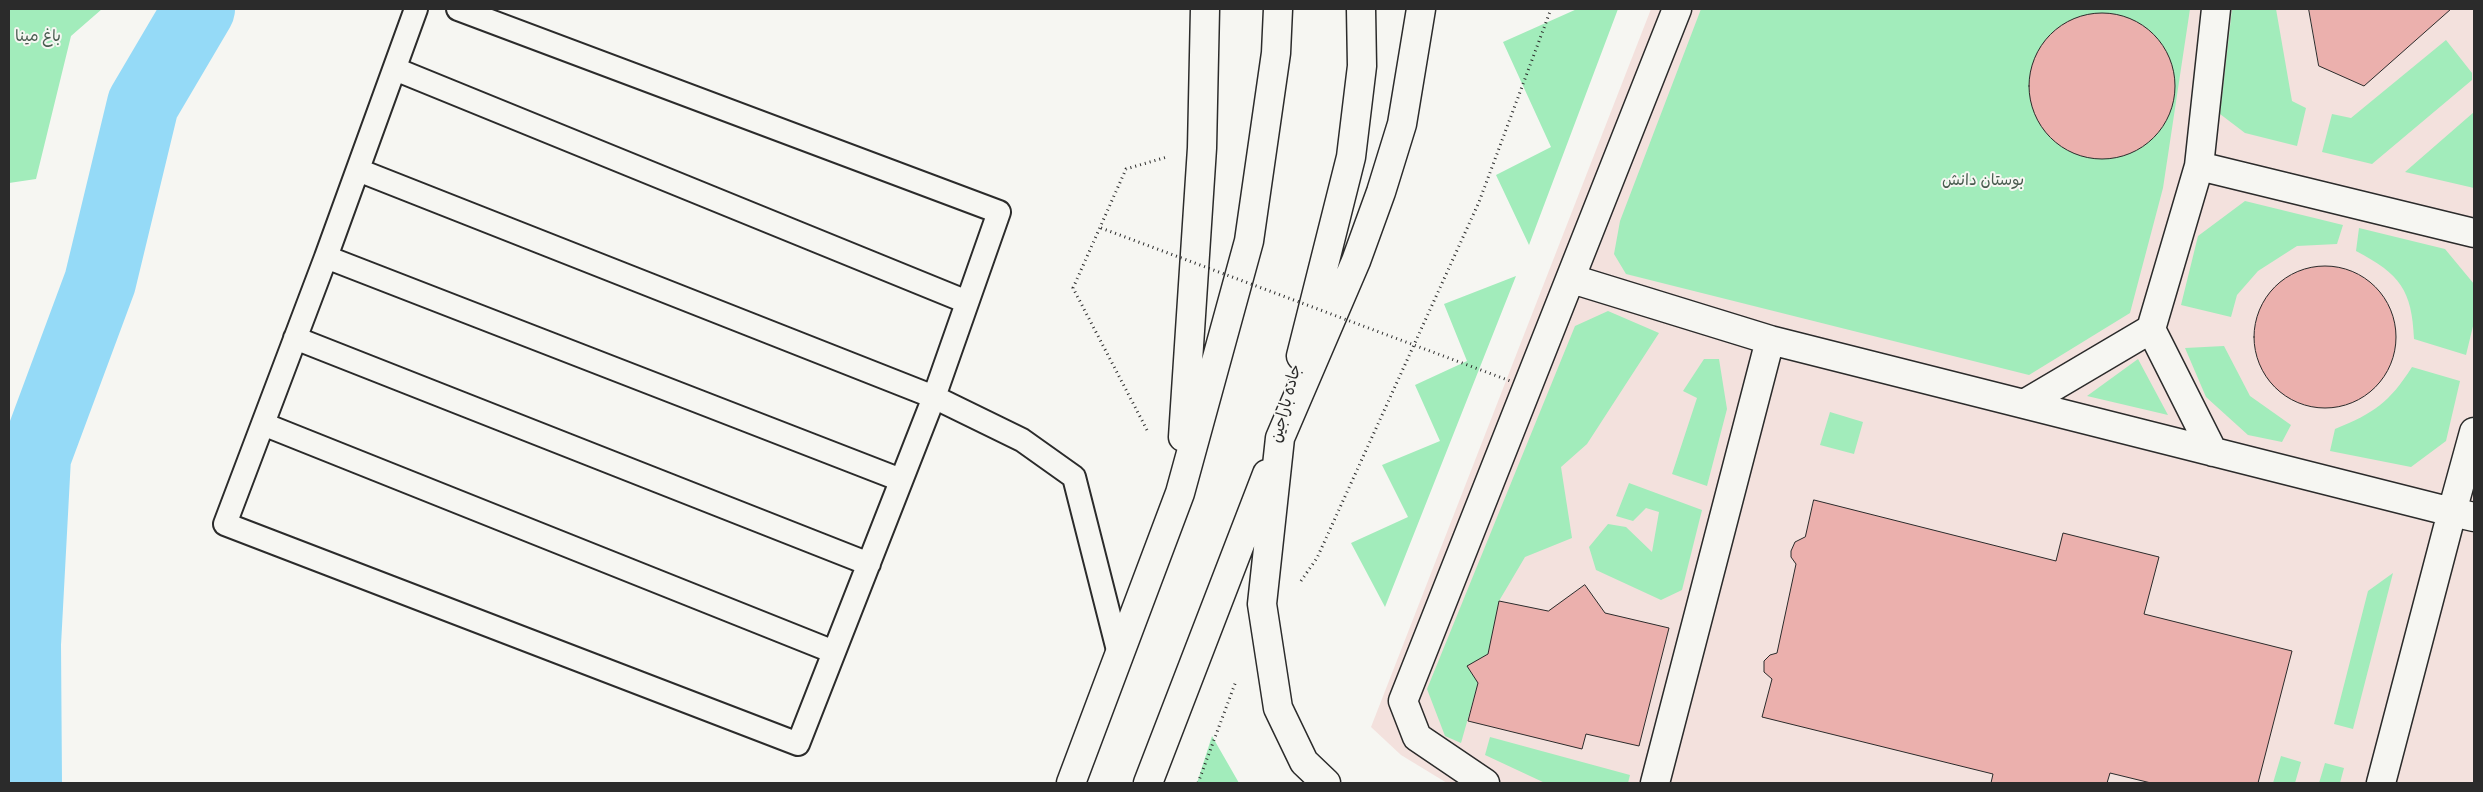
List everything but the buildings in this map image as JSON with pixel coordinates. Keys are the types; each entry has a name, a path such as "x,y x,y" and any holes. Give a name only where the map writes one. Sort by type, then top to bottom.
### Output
{"street":[{"path":"1180,493 1202,148 1205,9"},
{"path":"1071,783 1120,658 1180,493 1249,242 1276,52 1278,9"},
{"name":"جاده باراجین","path":"1148,783 1280,438 1351,158 1362,66 1360,9"},
{"path":"1326,783 1304,762 1278,708 1262,604 1280,438 1356,261 1382,192 1402,124 1421,9"},
{"path":"1485,783 1417,737 1403,702 1572,279 1677,9"},
{"path":"2024,404 2150,329 2199,166 2216,9"},
{"path":"2199,166 2474,232"},
{"path":"1572,279 1770,340 2463,514"},
{"path":"2150,329 2213,452"},
{"path":"1655,783 1770,340"},
{"path":"2382,783 2463,514 2474,432"}],"lane":[{"path":"416,9 326,257 225,524 798,744 934,397 999,212 458,9"},
{"path":"395,69 967,302"},
{"path":"358,170 934,397 1022,440 1074,477 1120,658"},
{"path":"326,257 901,480"},
{"path":"295,338 869,564"},
{"path":"263,424 834,652"}],"path":[{"path":"1316,558 1479,202 1551,9"},
{"path":"1126,169 1073,288 1149,433"},
{"path":"1101,228 1513,382"}],"shaded area":[{"path":"1651,9 2474,9 2474,783 1447,783 1401,755 1371,727"}],"green space":[{"name":"باغ مینا","path":"9,9 102,9 71,36 36,179 9,183"},
{"path":"1577,9 1618,9 1529,245 1496,175 1551,147 1503,42"},
{"name":"بوستان دانش","path":"1701,9 2190,9 2163,188 2130,313 2029,375 1626,274 1614,254 1620,221"},
{"path":"2232,9 2276,9 2292,101 2306,108 2297,146 2245,133 2220,114"},
{"path":"2446,40 2472,73 2472,80 2372,164 2322,152 2332,114 2351,118"},
{"path":"2474,112 2474,188 2405,172"},
{"path":"2245,201 2343,225 2337,244 2297,246 2258,271 2237,295 2231,317 2181,305 2198,236"},
{"path":"2359,228 2445,249 2474,284 2474,322 2466,355 2414,339 2410,308 2401,285 2383,268 2356,251"},
{"path":"1516,276 1385,607 1351,543 1408,517 1382,465 1440,441 1415,385 1467,361 1444,304"},
{"path":"1608,311 1659,333 1587,444 1561,467 1572,538 1525,557 1499,601 1488,654 1468,666 1478,683 1461,743 1445,736 1427,689 1575,326"},
{"path":"2224,346 2250,396 2291,425 2282,442 2248,435 2206,397 2185,348"},
{"path":"1704,359 1719,359 1727,409 1707,486 1672,474 1697,398 1683,391"},
{"path":"2138,359 2168,415 2087,396"},
{"path":"2412,367 2460,381 2446,441 2411,467 2330,451 2335,429 2360,418 2380,406 2396,390"},
{"path":"1830,412 1863,422 1854,454 1820,445"},
{"path":"1629,483 1702,510 1682,590 1661,600 1596,570 1589,547 1608,524 1626,527 1652,552 1659,512 1646,508 1633,521 1616,516"},
{"path":"2393,573 2353,729 2334,724 2368,591"},
{"path":"1212,736 1239,783 1197,783"},
{"path":"1490,737 1630,775 1628,783 1545,783 1485,755"},
{"path":"2281,756 2301,762 2295,783 2273,783"},
{"path":"2325,763 2344,768 2340,783 2319,783"}],"waterway":[{"path":"26,783 25,644 35,457 100,282 143,104 199,9"}]}
